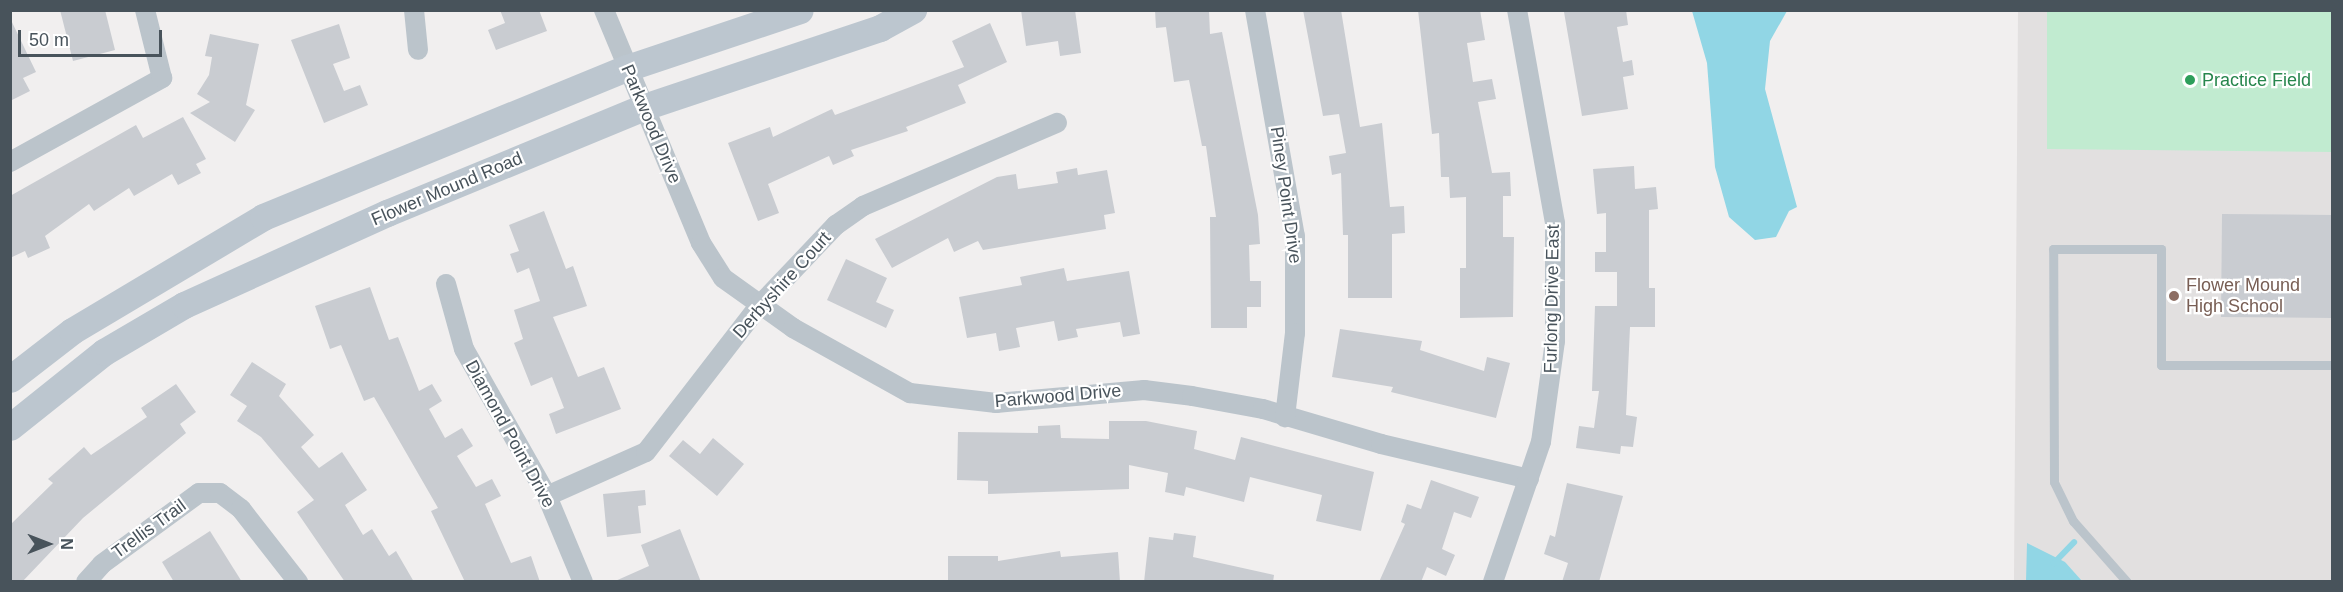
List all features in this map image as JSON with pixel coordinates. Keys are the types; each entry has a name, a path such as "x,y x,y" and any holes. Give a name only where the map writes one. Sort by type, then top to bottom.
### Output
{"main road":[{"path":"10,379 72,331 263,217 627,68 800,10"},
{"name":"Flower Mound Road","path":"10,427 104,352 184,305 387,213 644,107 880,28 914,10"}],"street":[{"path":"10,162 162,78 145,10"},
{"path":"414,10 418,50"},
{"name":"Parkwood Drive","path":"604,10 700,243 723,279 759,306 910,393 996,403 1144,390 1285,417 1529,479"},
{"name":"Piney Point Drive","path":"1256,10 1295,236 1295,333 1285,417"},
{"name":"Furlong Drive East","path":"1494,582 1529,479 1551,385 1555,223 1517,10"},
{"name":"Derbyshire Court","path":"547,496 646,452 759,306 836,225 863,206 1057,123"},
{"name":"Diamond Point Drive","path":"446,284 464,349 547,496 583,582"},
{"name":"Trellis Trail","path":"86,582 102,564 199,493 220,493 241,509 298,582"}],"lane":[{"path":"2127,582 2073,521 2054,482 2053,249 2161,249 2161,365 2332,365"}],"shaded area":[{"name":"Flower Mound High School","path":"2018,11 2332,11 2332,581 2014,581"}],"green space":[{"name":"Practice Field","path":"2047,11 2332,11 2332,152 2047,149"}],"water":[{"path":"1692,11 1787,11 1770,41 1765,89 1797,207 1789,211 1776,237 1755,240 1729,217 1715,167 1707,63"},
{"path":"2027,543 2065,562 2082,581 2026,581"}],"building":[{"path":"60,10 105,10 115,50 73,61"},
{"path":"500,10 539,10 547,31 496,50 488,30 505,23"},
{"path":"1021,10 1075,10 1081,53 1060,56 1058,41 1026,46"},
{"path":"1155,10 1209,10 1210,34 1222,32 1258,215 1260,244 1249,245 1250,281 1261,281 1261,307 1247,307 1247,328 1211,328 1210,217 1216,217 1206,146 1202,146 1189,80 1174,82 1166,27 1156,28"},
{"path":"1303,10 1341,10 1360,127 1382,123 1390,207 1404,206 1405,233 1392,234 1392,298 1348,298 1348,235 1343,235 1341,173 1332,175 1329,156 1346,153 1339,114 1323,116"},
{"path":"1418,10 1480,10 1485,40 1467,43 1473,82 1492,79 1496,99 1478,102 1492,173 1510,172 1511,196 1503,196 1503,237 1514,237 1513,317 1460,318 1460,268 1466,268 1466,197 1450,198 1449,177 1441,177 1439,133 1432,134"},
{"path":"1626,10 1628,25 1617,27 1623,62 1632,60 1634,75 1623,77 1628,109 1582,116 1564,12"},
{"path":"10,18 36,72 23,78 30,91 10,101"},
{"path":"990,23 1007,62 958,85 966,103 906,127 908,131 851,150 854,156 833,165 829,156 768,184 779,213 758,221 728,143 770,127 773,137 832,109 835,115 964,67 952,41"},
{"path":"339,24 350,58 333,64 344,91 360,85 368,105 324,123 291,40"},
{"path":"210,34 259,44 246,105 255,110 235,142 190,113 210,102 197,94 209,75 212,57 205,56"},
{"path":"183,117 206,159 196,164 201,173 178,185 172,174 134,196 129,188 94,211 89,204 45,236 50,248 28,258 25,251 10,258 10,196 136,125 143,138"},
{"path":"1634,166 1635,189 1656,187 1658,209 1649,210 1649,288 1655,288 1655,327 1630,327 1626,415 1637,417 1633,447 1621,446 1620,454 1576,448 1579,426 1594,428 1599,391 1592,391 1595,306 1617,306 1617,272 1595,272 1595,252 1606,252 1606,213 1597,214 1593,169"},
{"path":"1077,168 1078,175 1107,170 1115,213 1104,215 1106,229 983,250 978,241 954,252 948,238 892,268 875,239 997,177 1016,174 1018,189 1058,183 1056,172"},
{"path":"544,211 566,269 573,266 587,306 553,317 578,377 604,367 621,409 556,434 549,414 564,408 552,377 531,386 514,343 523,339 514,310 540,301 529,268 517,273 510,254 519,251 509,225"},
{"path":"2222,214 2332,215 2332,318 2221,317"},
{"path":"846,259 887,278 876,302 894,310 886,328 827,300"},
{"path":"1064,268 1067,281 1129,271 1140,334 1123,337 1120,322 1076,329 1078,337 1058,341 1054,321 1016,328 1020,347 999,351 996,333 967,338 959,297 1022,285 1020,277"},
{"path":"370,287 389,340 398,337 419,391 432,384 442,401 429,409 445,438 462,428 473,446 457,456 476,487 492,479 501,496 485,504 511,563 531,556 540,582 465,582 431,511 438,508 374,397 364,401 341,345 330,349 315,306"},
{"path":"1340,329 1422,341 1420,350 1484,371 1487,357 1510,363 1496,418 1391,392 1393,387 1332,377"},
{"path":"252,362 286,384 279,396 314,435 301,447 319,468 342,452 367,490 345,505 363,535 372,529 389,556 396,551 414,582 345,582 297,512 314,500 261,437 237,421 247,406 230,395"},
{"path":"176,384 196,412 180,424 186,433 83,518 22,582 10,582 10,525 53,483 48,479 84,447 91,455 147,417 141,408"},
{"path":"1109,421 1146,421 1197,431 1194,449 1235,460 1241,437 1374,472 1361,531 1316,521 1322,495 1250,477 1244,502 1186,487 1184,496 1165,492 1168,473 1129,465 1129,489 988,494 988,481 957,480 958,432 1038,433 1038,426 1060,425 1061,438 1109,439"},
{"path":"713,438 744,464 717,496 669,456 683,440 700,454"},
{"path":"1431,480 1479,497 1471,518 1454,512 1442,549 1455,555 1446,576 1427,567 1421,582 1379,582 1405,524 1401,522 1407,504 1421,509"},
{"path":"1567,483 1623,496 1599,582 1562,582 1568,563 1544,554 1550,535 1555,537"},
{"path":"645,490 646,505 638,506 641,533 607,537 603,494"},
{"path":"680,529 701,582 613,582 649,566 641,545"},
{"path":"210,531 242,582 174,582 162,562"},
{"path":"1174,533 1196,536 1193,557 1274,575 1273,582 1144,582 1149,537 1173,540"},
{"path":"1060,551 1061,557 1118,552 1120,582 948,582 948,556 998,556 998,561"}],"waterway":[{"path":"2054,563 2074,542"}],"place":[{"name":"Practice Field","path":"2190,80"},
{"name":"Flower Mound High School","path":"2174,296"}]}
